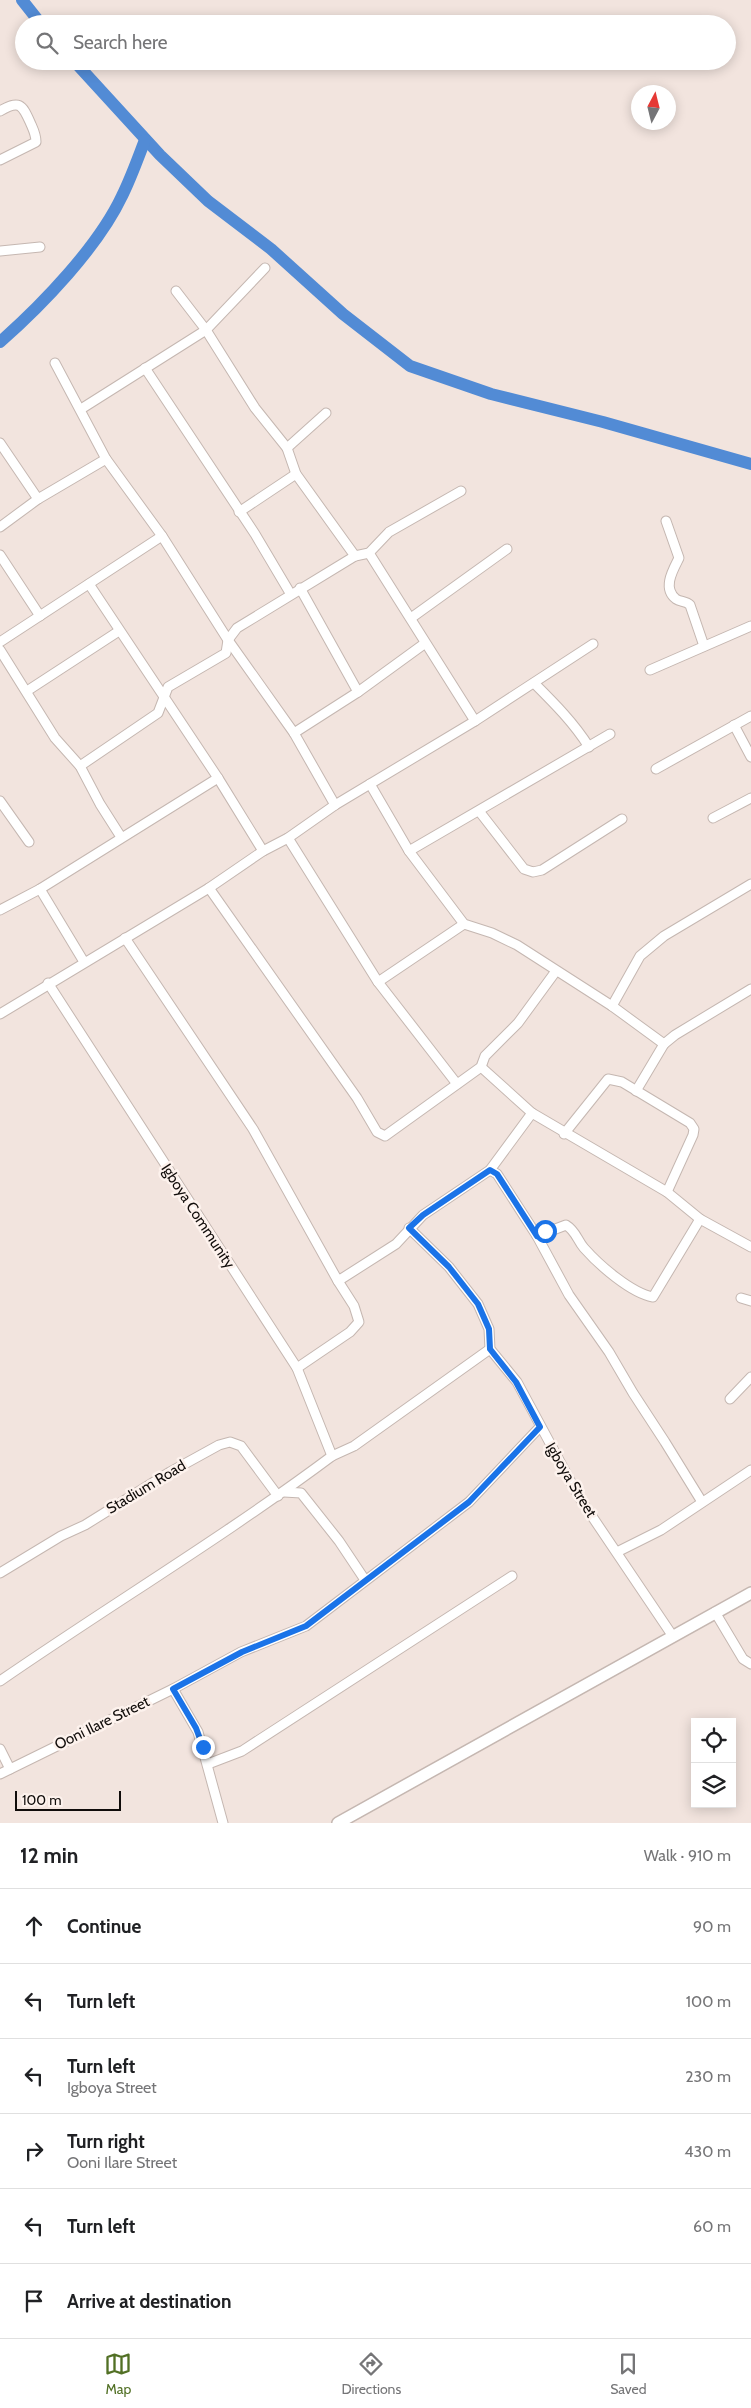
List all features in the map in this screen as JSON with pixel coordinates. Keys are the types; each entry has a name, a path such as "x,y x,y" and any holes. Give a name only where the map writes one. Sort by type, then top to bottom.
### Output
{"main road":[{"path":"338,1823 354,1819 672,1635 751,1592"}],"street":[{"path":"0,111 11,105 18,105 23,108 36,135 36,142 6,155 0,160"},
{"path":"0,252 40,247"},
{"path":"81,409 206,330 265,268"},
{"path":"176,291 206,330 256,408 287,448 296,474 355,556"},
{"path":"55,362 106,459 162,536 228,640 294,733 335,805"},
{"path":"145,368 290,593"},
{"path":"287,448 326,413"},
{"path":"0,444 38,499"},
{"path":"0,527 38,499 106,459"},
{"path":"239,512 296,474"},
{"path":"80,766 158,713 165,699 168,687 226,653 228,640 237,628 290,593 355,556 368,553 389,532 461,491"},
{"path":"666,521 678,558 668,581 672,594 676,599 690,605 704,646"},
{"path":"0,642 162,536"},
{"path":"411,618 507,549"},
{"path":"368,553 411,618 424,644 475,721"},
{"path":"0,555 40,616"},
{"path":"89,584 218,778 263,851"},
{"path":"300,588 358,692"},
{"path":"650,670 751,626"},
{"path":"27,691 120,631"},
{"path":"294,733 358,692 424,644"},
{"path":"0,1014 48,983 209,888 263,851 288,838 335,805 475,721 593,644"},
{"path":"0,650 55,738 80,766 100,804 121,837"},
{"path":"534,682 555,706 568,717 589,746"},
{"path":"656,769 751,716"},
{"path":"734,725 751,757"},
{"path":"409,850 610,734"},
{"path":"0,910 40,889 218,778"},
{"path":"370,784 409,850 464,924 492,933 517,945 612,1006 664,1044"},
{"path":"713,818 751,798"},
{"path":"0,801 29,842"},
{"path":"479,811 524,868 533,872 542,870 622,819"},
{"path":"288,838 378,982 456,1084"},
{"path":"612,1006 640,956 664,936 751,884"},
{"path":"209,888 357,1098 377,1132 385,1136 481,1067 485,1056 518,1023 556,971"},
{"path":"40,889 84,962"},
{"path":"378,982 464,924"},
{"path":"125,938 253,1129 338,1281 354,1306 359,1322 350,1332 297,1368"},
{"name":"Igboya Community","path":"48,983 297,1368 332,1456"},
{"path":"636,1091 664,1044 675,1035 751,989"},
{"path":"481,1067 532,1114 666,1192 700,1219 751,1247"},
{"path":"564,1134 608,1079 622,1082 690,1123 694,1129 693,1135 666,1192"},
{"path":"338,1281 396,1244 423,1215 490,1170 532,1114"},
{"path":"490,1170 497,1174 537,1236 568,1295 609,1352 632,1393 666,1442 702,1502"},
{"path":"537,1236 566,1225 574,1230 584,1248 613,1274 637,1292 653,1297 700,1219"},
{"path":"0,1680 79,1627 187,1559 332,1456 354,1446 490,1349 489,1329 478,1304 449,1267 409,1228"},
{"path":"740,1298 751,1301"},
{"name":"Igboya Street","path":"490,1349 516,1382 579,1497 672,1635"},
{"path":"730,1399 751,1377"},
{"name":"Ooni Ilare Street","path":"0,1774 173,1689 242,1652 306,1626 469,1502 540,1427"},
{"name":"Stadium Road","path":"0,1573 122,1503 170,1472 230,1442 241,1446 281,1494"},
{"path":"617,1552 661,1530 751,1470"},
{"path":"281,1494 301,1493 339,1541 365,1580"},
{"path":"208,1764 242,1751 512,1576"},
{"path":"715,1612 744,1659 751,1664"},
{"path":"173,1689 196,1728 208,1764 223,1823"},
{"path":"0,1749 10,1769"}],"waterway":[{"path":"22,0 34,15"},
{"path":"82,70 160,155 208,201 271,249 343,314 410,366 491,394 603,422 751,464"},
{"path":"0,342 51,293 99,235 122,196 145,140"}],"route":[{"path":"203,1747 196,1728 173,1689 203,1671 242,1652 306,1626 469,1502 540,1427 516,1382 490,1349 489,1329 478,1304 449,1267 409,1228 423,1215 490,1170 497,1174 537,1236 545,1231"}]}
